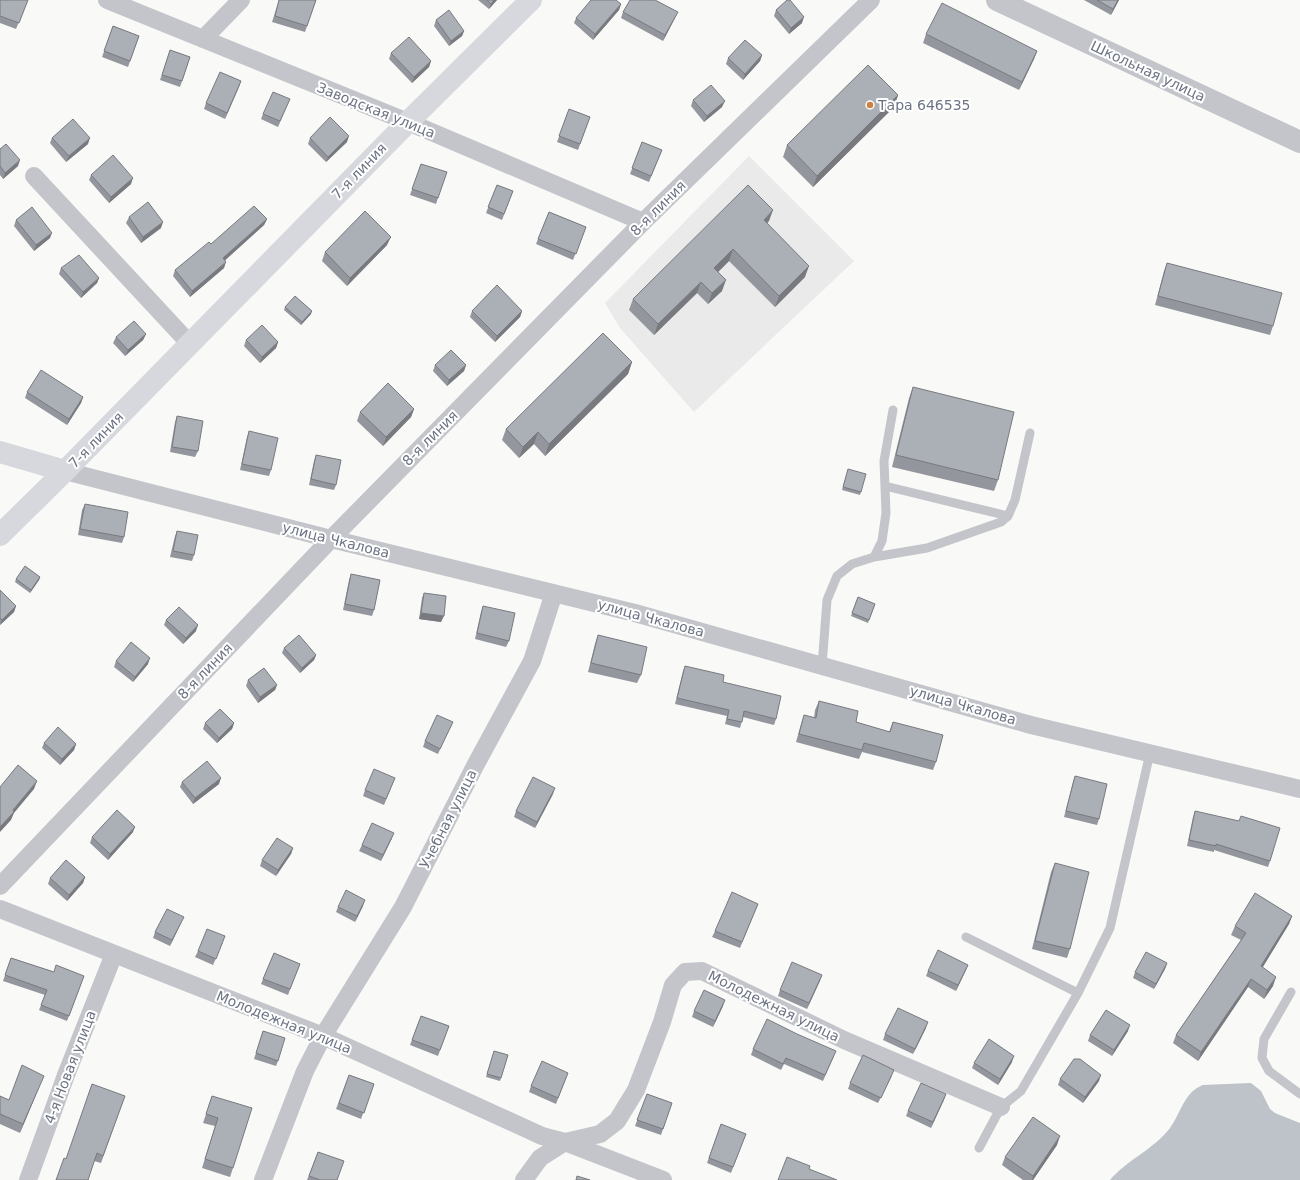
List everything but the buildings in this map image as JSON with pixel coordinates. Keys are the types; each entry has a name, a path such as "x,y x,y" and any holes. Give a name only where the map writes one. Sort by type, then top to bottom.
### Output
{"main road":[{"name":"7-я линия","path":"0,535 65,471 408,122 531,0"},
{"name":"улица Чкалова","path":"0,452 65,471"}],"street":[{"name":"Заводская улица","path":"107,0 408,122 643,222"},
{"path":"203,39 240,0"},
{"name":"8-я линия","path":"0,886 331,540 643,222 871,0"},
{"name":"Школьная улица","path":"996,0 1300,142"},
{"path":"34,176 190,344"},
{"name":"улица Чкалова","path":"65,471 331,540 635,613 1031,724 1300,789"},
{"name":"Учебная улица","path":"263,1180 305,1071 323,1036 403,907 476,764 532,661 554,593"},
{"name":"Молодежная улица","path":"0,909 323,1036 542,1136 566,1142 663,1180"},
{"name":"4-я Новая улица","path":"28,1180 66,1075 114,954"},
{"name":"Молодежная улица","path":"524,1180 540,1158 566,1142 600,1134 617,1121 636,1090 662,1022 673,985 685,972 702,971 844,1040 1001,1107"}],"lane":[{"path":"874,557 882,541 886,513 884,462 893,410"},
{"path":"822,666 827,600 837,576 852,564 874,557 927,548 1001,522 1008,516 1015,500 1030,433"},
{"path":"885,486 1008,516"},
{"path":"979,1148 1001,1107 1021,1091 1078,993 1110,928 1150,753"},
{"path":"966,937 1078,993"},
{"path":"1291,992 1264,1039 1262,1058 1269,1071 1300,1094"}],"shaded area":[{"path":"749,156 854,261 694,412 620,328 605,303"},
{"path":"1251,1083 1261,1091 1270,1109 1275,1113 1300,1123 1300,1180 1110,1180 1124,1166 1164,1135 1174,1122 1187,1098 1197,1088 1203,1085"}],"place":[{"name":"Тара 646535","path":"870,105"}]}
